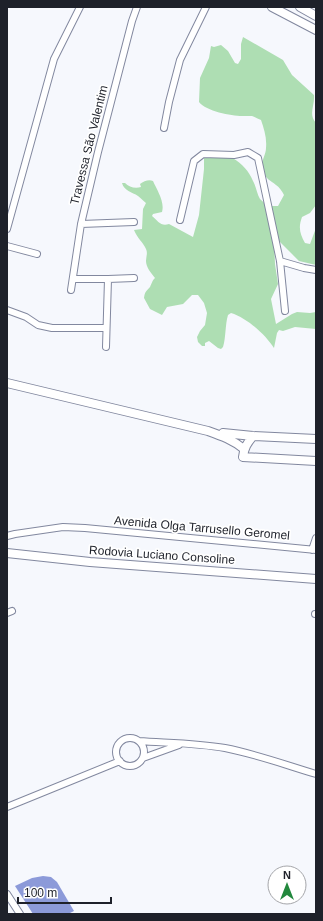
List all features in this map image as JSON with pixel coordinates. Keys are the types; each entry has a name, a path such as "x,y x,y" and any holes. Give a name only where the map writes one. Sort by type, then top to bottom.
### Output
{"main road":[{"path":"272,7 316,30"},
{"path":"300,7 316,16"},
{"path":"7,383 208,431 229,438 237,443 244,453 316,461"},
{"path":"208,431 253,436 316,439"},
{"path":"244,453 247,443 253,436"},
{"name":"Rodovia Luciano Consoline","path":"7,553 112,564 316,579"}],"street":[{"path":"7,229 54,59 80,7"},
{"name":"Travessa São Valentim","path":"71,290 81,224 102,137 137,7"},
{"path":"164,128 180,60 206,7"},
{"path":"180,220 194,162 202,154 234,155 248,152 258,158 280,261 285,311"},
{"path":"81,224 134,222"},
{"path":"7,246 37,254"},
{"path":"280,261 316,270"},
{"path":"73,279 134,278"},
{"path":"106,347 108,279"},
{"path":"7,310 26,317 38,325 52,328 106,328"},
{"name":"Avenida Olga Tarrusello Geromel","path":"7,536 63,527 85,528 314,550"},
{"path":"314,550 316,538"},
{"path":"139,741 144,749 141,762 132,766 123,764 117,757 116,753 119,744 126,739 135,739 139,741 183,743 223,748 246,753 316,774"},
{"path":"143,758 183,743"},
{"path":"7,808 120,761"},
{"path":"7,894 20,914"}],"green space":[{"path":"243,37 283,60 292,75 314,95 312,116 316,123 316,205 310,213 302,217 300,228 305,243 310,244 316,228 316,265 299,261 276,238 274,241 275,264 278,284 271,299 276,324 297,312 316,312 316,329 295,327 283,331 279,330 274,348 266,337 255,327 237,315 231,313 228,315 224,343 221,349 209,341 205,343 205,346 202,346 198,342 197,337 205,325 207,313 204,303 198,295 192,295 183,304 167,307 162,315 150,309 144,298 145,293 155,278 147,265 146,249 134,230 142,229 143,209 146,203 138,196 126,190 122,183 125,183 130,187 137,188 141,187 140,184 145,181 153,181 160,196 163,208 162,212 153,214 152,216 158,222 164,225 169,224 193,237 199,215 204,169 204,151 212,151 227,155 240,163 245,168 254,183 260,199 267,206 278,206 284,195 278,187 266,177 262,169 266,144 261,120 252,116 225,114 207,108 199,102 200,78 209,58 211,46 214,47 221,45 228,51 235,63 238,64 241,59 241,44"}],"water":[{"path":"43,876 51,877 57,882 74,911 68,914 33,914 15,886 32,878"}]}
